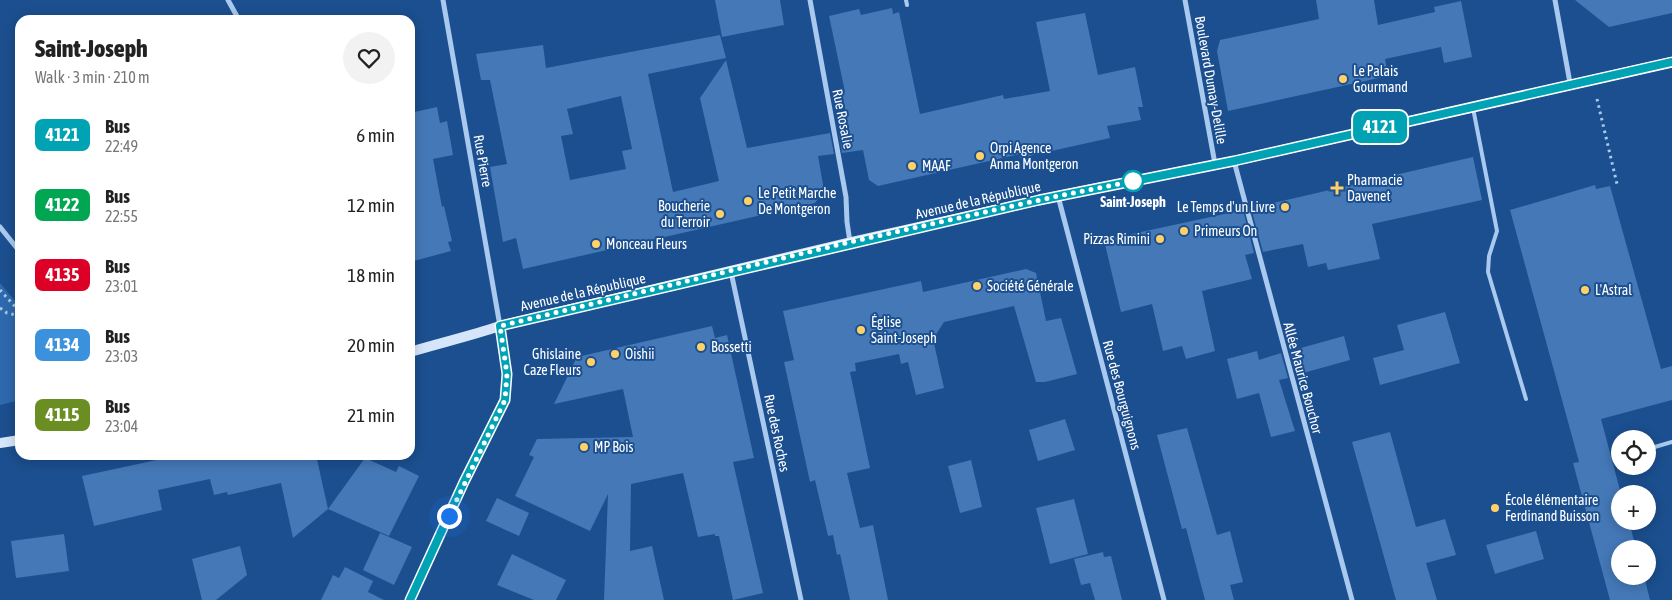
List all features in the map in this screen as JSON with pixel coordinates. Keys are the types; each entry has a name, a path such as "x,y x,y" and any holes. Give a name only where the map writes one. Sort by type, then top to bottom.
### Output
{"main road":[{"name":"Avenue de la République","path":"415,350 435,344 454,342 500,326 850,242 1058,196 1234,161 1672,62"},
{"path":"0,443 15,441"}],"street":[{"path":"228,0 236,15"},
{"name":"Rue Pierre","path":"443,0 500,326"},
{"name":"Rue Rosalie","path":"810,0 846,197 850,242"},
{"name":"Boulevard Dumay-Delille","path":"1185,0 1215,164"},
{"path":"1555,0 1570,84"},
{"name":"Allée Maurice Bouchor","path":"1234,161 1352,600"},
{"name":"Rue des Bourguignons","path":"1058,196 1164,600"},
{"path":"0,227 15,246"},
{"name":"Rue des Roches","path":"730,272 801,600"},
{"path":"410,600 464,482 505,400 507,374 500,326"}],"lane":[{"path":"906,0 907,5"},
{"path":"1473,106 1497,231 1488,272 1526,399"},
{"path":"1656,447 1672,442"}],"path":[{"path":"1593,79 1604,135 1617,184"},
{"path":"0,290 15,306"},
{"path":"0,308 7,313 15,315"}],"shaded area":[{"path":"0,283 15,301 15,401 0,405"}],"building":[{"path":"715,0 780,0 784,25 722,37"},
{"path":"1316,0 1374,0 1378,25 1435,12 1434,7 1461,1 1472,57 1444,63 1441,47 1385,59 1388,76 1228,111 1217,51 1220,40 1319,19"},
{"path":"1575,0 1672,0 1672,13 1609,27"},
{"path":"892,8 893,14 899,12 920,114 1003,95 1004,99 1050,91 1036,22 1085,13 1098,75 1135,67 1143,107 1138,107 1141,120 1107,126 1110,138 1020,158 1020,154 878,186 869,180 863,150 842,153 839,132 849,130 842,92 845,92 829,16 859,9 861,15"},
{"path":"720,35 726,58 648,74 673,192 719,181 700,98 726,60 747,148 830,133 834,154 818,156 824,190 815,203 523,269 516,238 503,242 490,167 507,164 490,80 481,80 476,54 543,45 546,68","holes":["621,96 632,149 622,151 626,169 570,180 561,136 573,134 567,109"]},
{"path":"437,107 440,123 447,121 453,155 433,159 442,207 444,206 452,241 448,242 451,251 415,261 415,112"},
{"path":"1473,157 1482,200 1372,224 1380,259 1328,270 1326,263 1308,267 1303,244 1263,252 1251,208"},
{"name":"L'Astral","path":"1595,185 1596,189 1610,186 1661,369 1672,366 1672,400 1601,419 1611,456 1611,475 1616,475 1619,485 1611,485 1611,530 1631,530 1634,540 1611,540 1611,585 1646,585 1650,600 1610,600 1573,463 1579,462 1510,210"},
{"path":"1243,210 1254,253 1245,255 1252,279 1202,291 1215,351 1186,359 1182,346 1163,351 1152,304 1121,312 1104,240"},
{"path":"1026,269 1036,273 1046,321 1061,318 1077,374 1045,382 1036,382 1014,306 944,322 933,339 944,388 916,395 908,362 901,364 899,354 855,363 856,371 850,372 870,468 847,473 860,528 873,525 888,600 850,600 840,554 837,555 833,535 828,536 815,480 810,482 784,362 794,360 783,311 921,281 923,292"},
{"path":"1445,312 1460,363 1380,385 1373,358 1404,350 1397,325"},
{"path":"712,326 715,338 727,335 754,458 733,462 763,593 733,600 719,536 715,536 715,534 698,537 683,473 631,484 630,551 652,546 664,600 604,600 608,494 590,531 515,496 534,457 529,455 537,439 633,437 623,389 554,404 577,357"},
{"path":"1344,336 1350,360 1296,375 1290,351"},
{"path":"1257,351 1259,360 1281,353 1288,378 1279,380 1295,431 1271,437 1259,393 1237,399 1227,359"},
{"path":"1065,419 1075,450 1038,461 1029,430"},
{"path":"1187,428 1217,535 1230,531 1243,582 1230,585 1234,600 1205,600 1186,528 1182,529 1157,435"},
{"path":"1390,432 1416,527 1445,519 1456,555 1426,563 1437,600 1396,600 1352,442"},
{"path":"157,460 317,460 328,509 293,538 281,483 228,495 227,492 214,495 210,479 158,490 162,510 94,526 82,476"},
{"path":"364,460 369,460 396,472 399,466 419,476 389,536 328,509"},
{"path":"971,460 982,507 960,513 948,466"},
{"path":"497,498 529,513 519,536 486,521"},
{"path":"1074,499 1088,554 1050,564 1036,508"},
{"path":"1536,531 1544,559 1495,574 1486,545"},
{"path":"380,533 412,547 394,585 363,570"},
{"path":"64,534 69,571 16,578 11,541"},
{"path":"240,546 247,575 216,600 202,600 192,559"},
{"path":"1103,552 1104,557 1111,556 1122,600 1095,600 1090,583 1081,585 1074,559"},
{"path":"512,554 566,580 556,600 534,600 497,585"},
{"path":"345,567 373,581 368,592 384,600 321,600 333,575 339,578"}],"bus line":[{"name":"4121","path":"410,600 464,482 505,400 507,374 500,326 850,242 1039,200 1234,161 1535,91 1672,62"}],"place":[{"name":"Le Palais Gourmand","path":"1343,79"},
{"name":"Orpi Agence Anma Montgeron","path":"980,156"},
{"name":"MAAF","path":"912,166"},
{"name":"Saint-Joseph","path":"1133,181"},
{"name":"Pharmacie Davenet","path":"1337,188"},
{"name":"Le Petit Marche De Montgeron","path":"748,201"},
{"name":"Le Temps d'un Livre","path":"1285,207"},
{"name":"Boucherie du Terroir","path":"720,214"},
{"name":"Primeurs On","path":"1184,231"},
{"name":"Pizzas Rimini","path":"1160,239"},
{"name":"Monceau Fleurs","path":"596,244"},
{"name":"Société Générale","path":"977,286"},
{"name":"L'Astral","path":"1585,290"},
{"name":"Église Saint-Joseph","path":"861,330"},
{"name":"Bossetti","path":"701,347"},
{"name":"Oishii","path":"615,354"},
{"name":"Ghislaine Caze Fleurs","path":"591,362"},
{"name":"MP Bois","path":"584,447"},
{"name":"École élémentaire Ferdinand Buisson","path":"1495,508"}],"route":[{"path":"449,516 505,400 507,374 500,326 850,242 1139,180 1133,181"}]}
